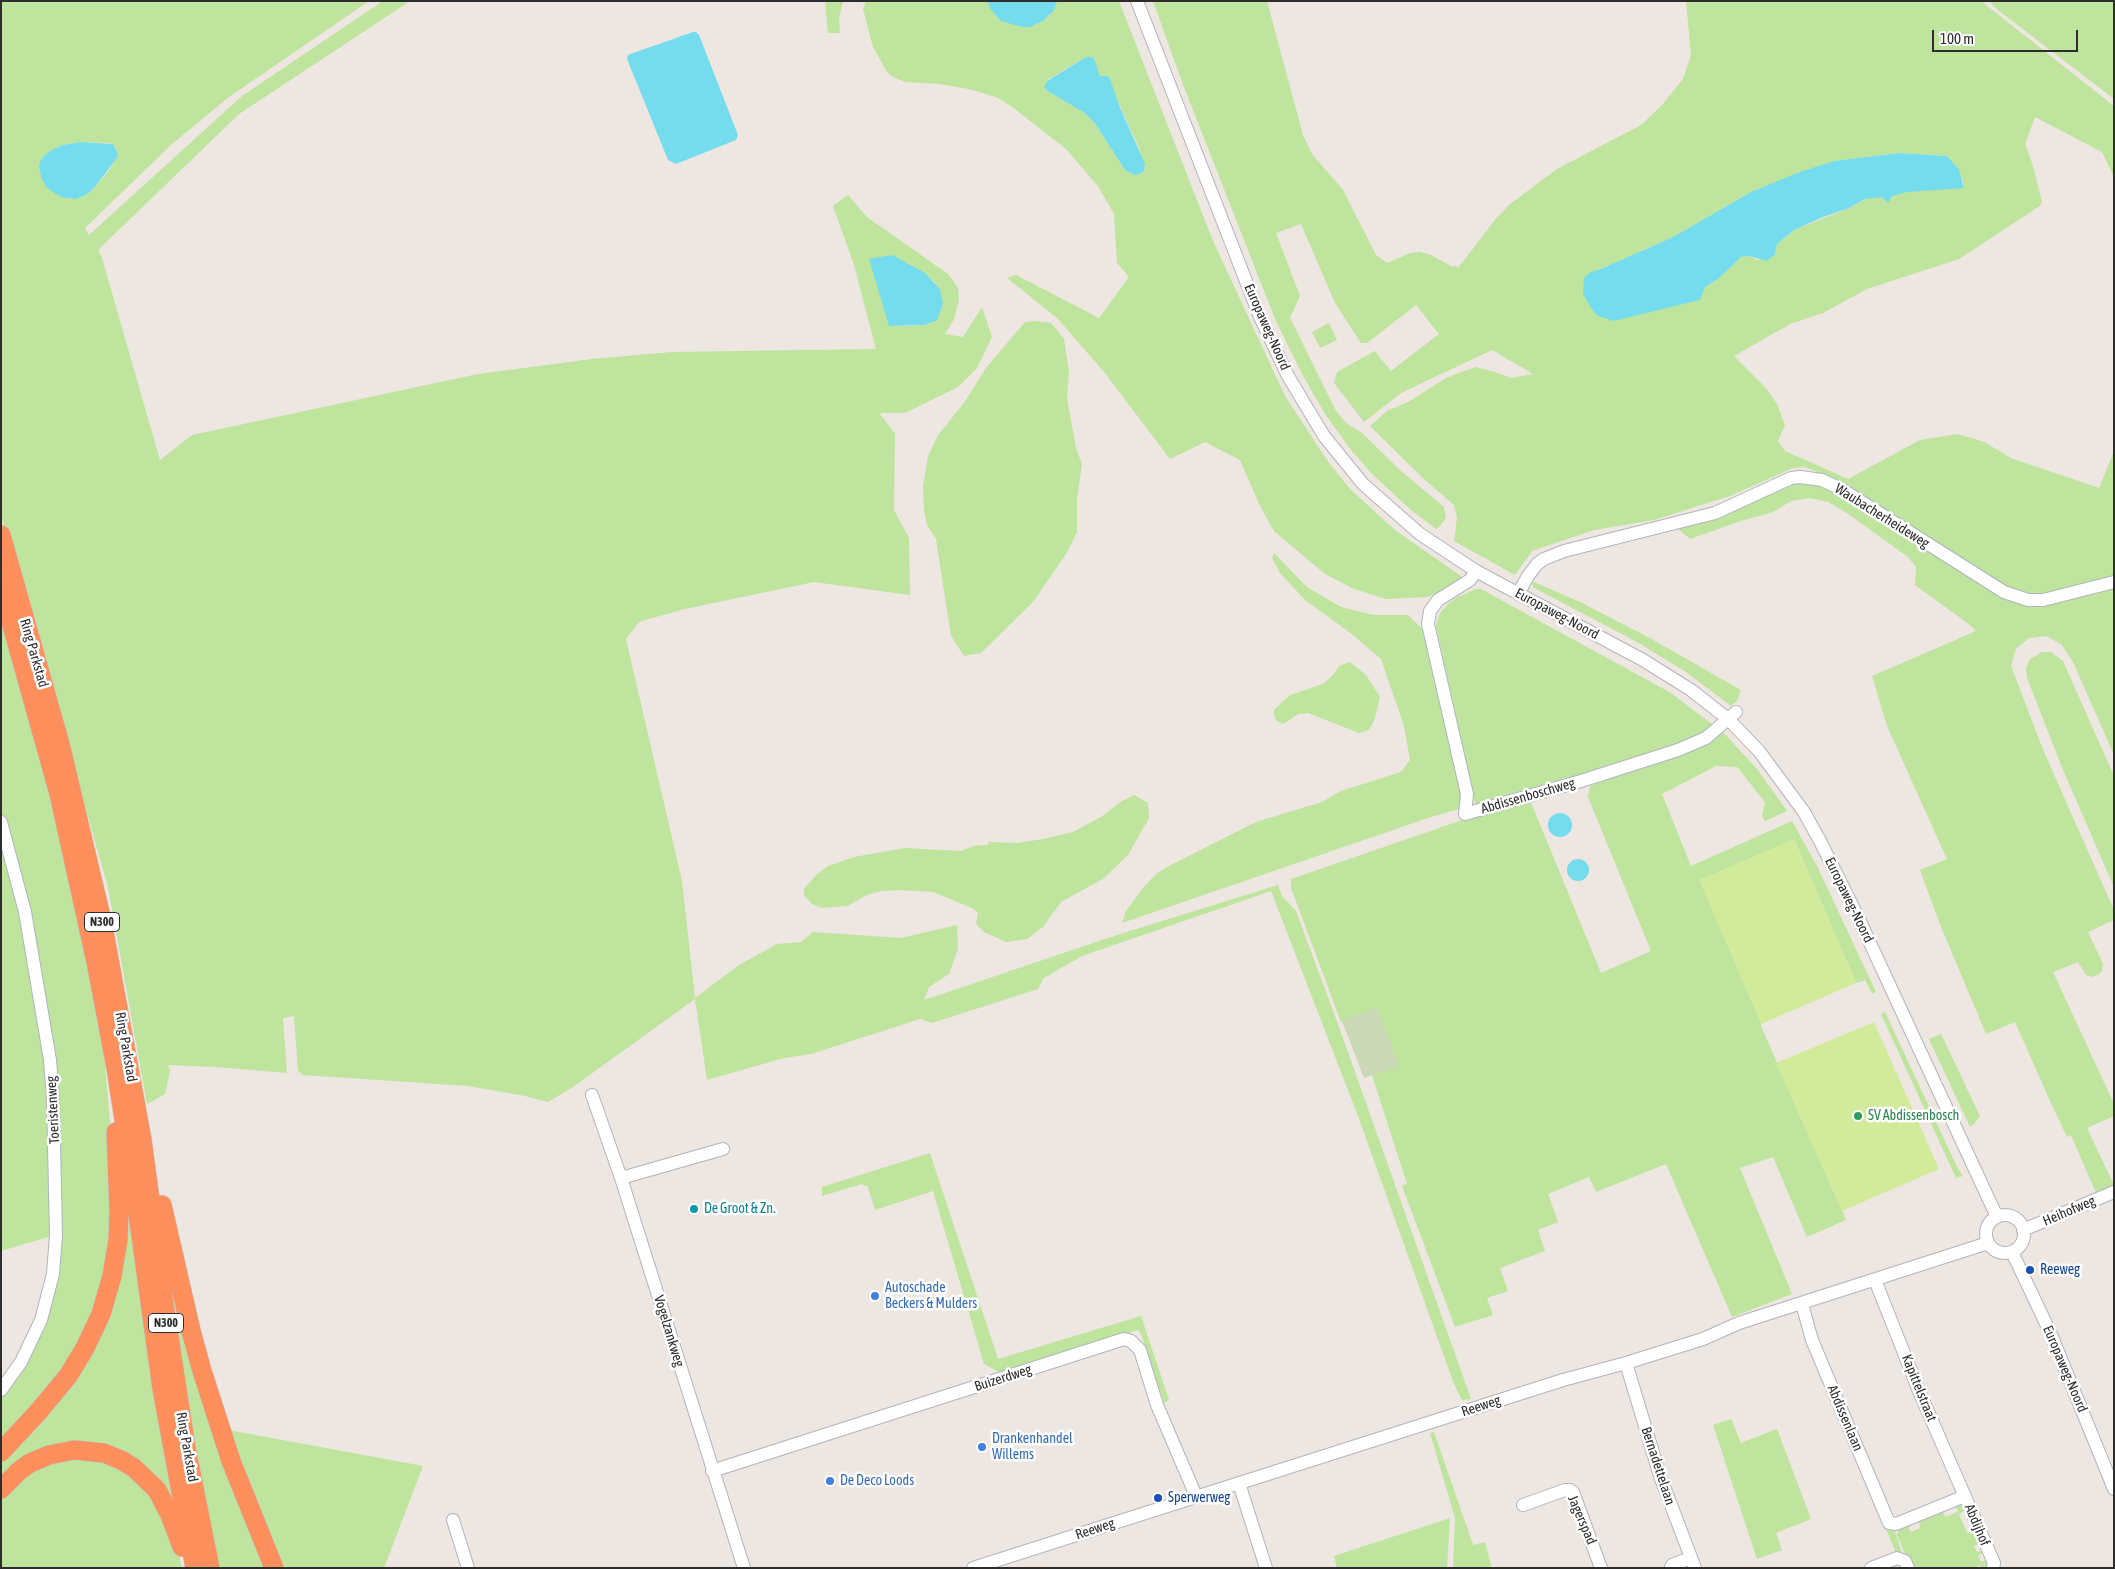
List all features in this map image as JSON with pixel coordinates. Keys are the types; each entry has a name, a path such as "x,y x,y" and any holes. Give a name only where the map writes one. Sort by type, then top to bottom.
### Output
{"highway":[{"name":"Ring Parkstad","path":"1,535 60,744 104,930 136,1102 186,1448 210,1568"},
{"name":"Ring Parkstad","path":"1,586 65,821 94,952 116,1068 162,1389 196,1568"},
{"name":"N300","path":"1,1452 68,1376 88,1342 101,1314 108,1292 115,1262 119,1217 116,1146 116,1068"},
{"name":"N300","path":"136,1102 202,1371 234,1469 274,1568"},
{"path":"1,1489 30,1463 49,1455 81,1450 114,1456 134,1468 157,1490 170,1515 190,1568"}],"street":[{"name":"Europaweg-Noord","path":"1138,1 1260,316 1288,376 1334,449 1363,484 1420,534 1476,571 1643,660 1732,715 1804,812 1820,841 1858,917 1997,1217"},
{"name":"Waubacherheideweg","path":"1518,594 1528,576 1544,558 1564,551 1715,513 1791,478 1800,477 1822,480 1843,490 2004,592 2028,600 2043,600 2114,582"},
{"name":"Abdissenboschweg","path":"1476,571 1470,580 1438,600 1430,611 1428,624 1467,794 1465,814 1678,750 1706,738 1732,715"},
{"name":"Toeristenweg","path":"1,822 25,912 50,1060 53,1099 56,1235 53,1274 41,1320 21,1362 1,1390"},
{"name":"Vogelzankweg","path":"592,1096 621,1178 744,1568"},
{"path":"621,1178 723,1148"},
{"name":"Heihofweg","path":"2024,1230 2114,1192"},
{"path":"2002,1215 2013,1217 2024,1230 2020,1246 2012,1252 2001,1253 1988,1243 1986,1231 1988,1225 2002,1215"},
{"name":"Reeweg","path":"974,1568 1563,1380 1626,1364 1702,1339 1739,1324 1988,1243"},
{"name":"Europaweg-Noord","path":"2012,1252 2050,1332 2114,1489"},
{"name":"Kapittelstraat","path":"1875,1280 1965,1496"},
{"name":"Abdissenlaan","path":"1802,1304 1812,1340 1887,1521 1891,1525 1896,1524"},
{"name":"Buizerdweg","path":"712,1471 1124,1339 1132,1341 1140,1350 1157,1405 1196,1496"},
{"name":"Bernadettelaan","path":"1626,1364 1660,1476 1693,1563"},
{"path":"1239,1483 1266,1568"},
{"name":"Jagerspad","path":"1523,1505 1565,1490 1573,1492 1601,1568"},
{"name":"Abdijhof","path":"1896,1524 1965,1496 1994,1563 1993,1568"},
{"path":"453,1520 468,1568"},
{"path":"1871,1568 1897,1558 1905,1563"},
{"path":"1671,1568 1672,1565 1693,1563"}],"green space":[{"path":"1,1 369,1 229,97 171,145 85,228 89,235 242,96 383,1 410,1 239,114 98,250 102,258 160,460 192,435 478,374 592,359 671,352 876,349 854,265 833,206 848,195 867,217 948,274 958,288 959,300 954,319 945,334 963,337 982,307 992,337 977,368 958,387 905,413 879,413 895,433 894,510 909,538 910,595 814,582 685,609 652,618 639,622 626,639 682,881 695,998 739,965 777,944 801,942 813,932 901,938 957,925 958,949 949,974 929,987 924,1000 1117,935 1278,885 1282,896 1296,911 1471,1399 1462,1400 1454,1384 1358,1116 1271,891 1082,956 1044,978 1038,989 932,1023 920,1019 811,1054 784,1058 707,1080 695,999 573,1087 548,1102 468,1086 303,1075 298,1071 294,1016 283,1018 287,1073 168,1065 170,1071 165,1094 147,1104 108,887 1,515","holes":["81,142 110,143 113,144 118,154 110,169 94,188 86,195 76,199 50,151 62,145","908,263 935,282 931,323 916,326 890,326"]},
{"path":"825,1 843,1 839,19 840,33 828,33"},
{"path":"866,1 987,1 996,16 1022,27 1037,24 1049,16 1057,1 1119,1 1213,241 1285,396 1329,463 1350,489 1396,531 1461,576 1459,582 1428,597 1386,599 1354,589 1325,574 1274,531 1260,506 1240,460 1205,442 1170,459 1104,372 1057,318 1007,278 1016,275 1099,318 1129,277 1117,263 1114,214 1098,186 1066,149 1011,106 996,97 969,89 939,84 905,82 893,77 887,72 873,47 863,9","holes":["1086,57 1100,76 1106,76 1139,148 1145,169 1125,170 1094,122 1083,112 1049,92 1047,80"]},
{"path":"1153,1 1267,1 1303,135 1312,154 1343,190 1376,255 1387,263 1410,253 1420,252 1431,255 1451,266 1459,267 1494,221 1510,204 1557,169 1641,125 1662,105 1683,79 1691,55 1686,1 1981,1 2114,106 2114,177 2102,152 2035,117 2025,144 2042,201 2040,206 1959,259 1867,289 1823,313 1790,324 1734,356 1766,388 1777,404 1785,425 1778,441 1785,451 1848,479 1920,440 1958,434 1984,442 2011,458 2099,488 2114,451 2114,755 2073,662 2062,645 2047,636 2029,638 2016,649 2011,666 2044,752 2114,910 2114,920 2088,932 2103,964 2102,971 2093,977 2086,975 2078,962 2053,972 2114,1104 2114,1116 2087,1128 2114,1185 2096,1193 2071,1135 2067,1137 2015,1022 1986,1034 1939,922 1920,870 1947,859 1887,726 1872,676 1976,631 1915,585 1916,567 1908,557 1847,513 1828,502 1810,498 1791,501 1773,512 1690,539 1677,528 1713,518 1799,482 1808,481 1840,493 1851,486 1805,467 1793,468 1730,496 1654,520 1594,530 1532,551 1515,575 1454,541 1457,517 1454,505 1426,481 1370,426 1387,411 1408,402 1446,378 1476,367 1511,378 1533,374 1492,350 1401,393 1364,422 1334,383 1337,372 1375,351 1391,371 1439,334 1416,305 1367,343 1361,343 1335,303 1301,224 1276,233 1300,296 1290,318 1336,411 1347,424 1361,432 1401,471 1444,507 1446,518 1436,529 1411,510 1372,474 1351,450 1325,414 1302,374 1275,319 1182,82","holes":["1899,153 1947,156 1963,180 1964,188 1925,189 1865,199 1849,208 1794,230 1777,244 1775,254 1758,260 1749,256 1741,257 1718,279 1704,287 1591,272 1673,237 1751,192 1834,161"]},
{"path":"1989,1 2114,1 2114,99 1998,10"},
{"path":"1025,322 1051,323 1064,339 1069,372 1067,398 1076,448 1082,464 1077,499 1077,532 1066,554 1033,602 981,653 964,656 951,636 936,539 927,525 924,510 923,487 928,456 938,435 964,403 986,368"},
{"path":"1329,323 1337,340 1320,348 1312,332"},
{"path":"1274,553 1307,587 1341,607 1373,615 1408,615 1424,631 1460,780 1462,805 1459,809 1122,923 1126,911 1143,888 1157,873 1169,866 1256,822 1322,802 1341,791 1401,772 1410,760 1404,726 1381,659 1349,632 1305,600 1280,573 1272,558"},
{"path":"1532,581 1580,602 1650,638 1741,690 1737,701 1731,706 1686,672 1637,642 1533,587"},
{"path":"1476,589 1481,589 1671,693 1713,725 1705,735 1584,777 1569,777 1475,804 1436,626 1440,613 1448,604 1456,598"},
{"path":"1,606 71,876 105,1063 115,1184 115,1241 87,1336 1,1448 1,1397 39,1333 52,1236 1,1251"},
{"path":"2042,652 2051,652 2063,661 2114,776 2114,887 2063,770 2027,678 2026,668 2030,659"},
{"path":"1350,662 1366,675 1380,697 1374,721 1369,730 1359,733 1308,713 1299,714 1283,724 1277,721 1274,710 1290,695 1323,684 1334,674 1339,666"},
{"path":"1720,729 1757,769 1787,811 1765,821 1762,816 1765,802 1737,767 1716,766 1662,794 1691,866 1792,821 1817,866 1876,992 1872,994 1865,980 1856,983 1794,839 1761,1026 1846,1220 1807,1237 1773,1157 1740,1168 1792,1294 1732,1317 1666,1164 1596,1192 1589,1177 1548,1194 1558,1222 1538,1230 1545,1251 1500,1268 1508,1291 1487,1298 1493,1315 1455,1327 1402,1186 1407,1184 1372,1075 1398,1065 1377,1008 1341,1022 1291,888 1291,879 1471,817 1530,800 1601,973 1651,951 1588,797 1590,786 1705,742"},
{"path":"1134,795 1148,803 1149,818 1128,855 1103,879 1061,902 1043,927 1027,939 1006,942 984,932 976,924 978,913 974,909 933,892 881,891 867,895 847,906 822,908 812,904 804,895 804,889 817,874 828,866 854,857 905,848 961,851 973,846 988,845 989,842 1017,843 1043,839 1073,832 1101,817 1122,801"},
{"path":"1794,839 1856,983 1761,1024 1699,880"},
{"path":"1377,1008 1399,1066 1364,1078 1342,1021"},
{"path":"1885,1012 1958,1169 1963,1176 1956,1178 1881,1014"},
{"name":"SV Abdissenbosch","path":"1874,1022 1939,1169 1842,1211 1776,1063"},
{"path":"1941,1034 1980,1116 1970,1127 1929,1039"},
{"path":"119,1146 144,1307 149,1370 183,1532 165,1498 88,1447 1,1484 1,1458 107,1308"},
{"path":"930,1153 998,1359 1141,1316 1169,1400 1164,1403 1138,1330 999,1372 984,1364 933,1191 875,1210 868,1187 862,1184 822,1196 822,1187"},
{"path":"159,1209 270,1568 216,1568 197,1479"},
{"path":"1731,1419 1741,1443 1777,1429 1811,1519 1776,1533 1782,1550 1757,1559 1713,1425"},
{"path":"223,1429 423,1466 384,1568 279,1568"},
{"path":"1434,1432 1473,1545 1485,1542 1492,1568 1453,1568 1455,1518 1430,1433"},
{"path":"87,1454 144,1481 177,1546 182,1568 1,1568 1,1495 29,1468"},
{"path":"1962,1503 1966,1510 1959,1514 1967,1533 1975,1530 1980,1543 1974,1546 1977,1552 1984,1550 1984,1553 1978,1555 1981,1562 1987,1559 1988,1568 1982,1568 1980,1565 1975,1568 1911,1568 1897,1535 1899,1529 1907,1524 1911,1532 1920,1528 1918,1519 1942,1510 1945,1517 1958,1512 1955,1504"},
{"path":"1450,1518 1447,1568 1337,1568 1334,1556"},
{"path":"1886,1529 1895,1531 1902,1554 1896,1553"}],"water":[{"path":"987,1 1057,1 1054,10 1043,21 1030,27 1022,27 1001,21 991,10"},
{"path":"693,32 699,35 738,135 736,140 676,164 668,160 627,59 628,55"},
{"path":"1086,57 1094,59 1100,76 1108,76 1110,79 1119,105 1145,164 1144,171 1139,174 1134,175 1125,170 1094,122 1083,112 1049,92 1044,87 1047,81"},
{"path":"81,142 113,144 118,154 117,158 94,188 86,195 76,199 61,197 47,188 41,177 39,165 42,158 50,151 62,145"},
{"path":"1899,153 1947,156 1959,170 1964,188 1907,192 1892,196 1888,203 1882,197 1865,199 1849,208 1794,230 1777,244 1775,254 1767,261 1749,256 1741,257 1718,279 1705,287 1700,300 1613,321 1598,316 1583,294 1584,278 1591,272 1673,237 1751,192 1800,172 1834,161"},
{"path":"892,255 925,273 940,289 943,304 937,320 925,325 889,326 869,259"},
{"path":"1560,813 1569,816 1572,825 1569,834 1560,837 1551,834 1548,825 1551,816"},
{"path":"1578,859 1586,862 1589,870 1586,878 1578,881 1570,878 1567,870 1570,862"}],"place":[{"name":"SV Abdissenbosch","path":"1858,1116"},
{"name":"De Groot & Zn.","path":"694,1209"},
{"name":"Reeweg","path":"2030,1270"},
{"name":"Autoschade Beckers & Mulders","path":"875,1296"},
{"name":"Drankenhandel Willems","path":"982,1447"},
{"name":"De Deco Loods","path":"830,1481"},
{"name":"Sperwerweg","path":"1158,1498"}]}
